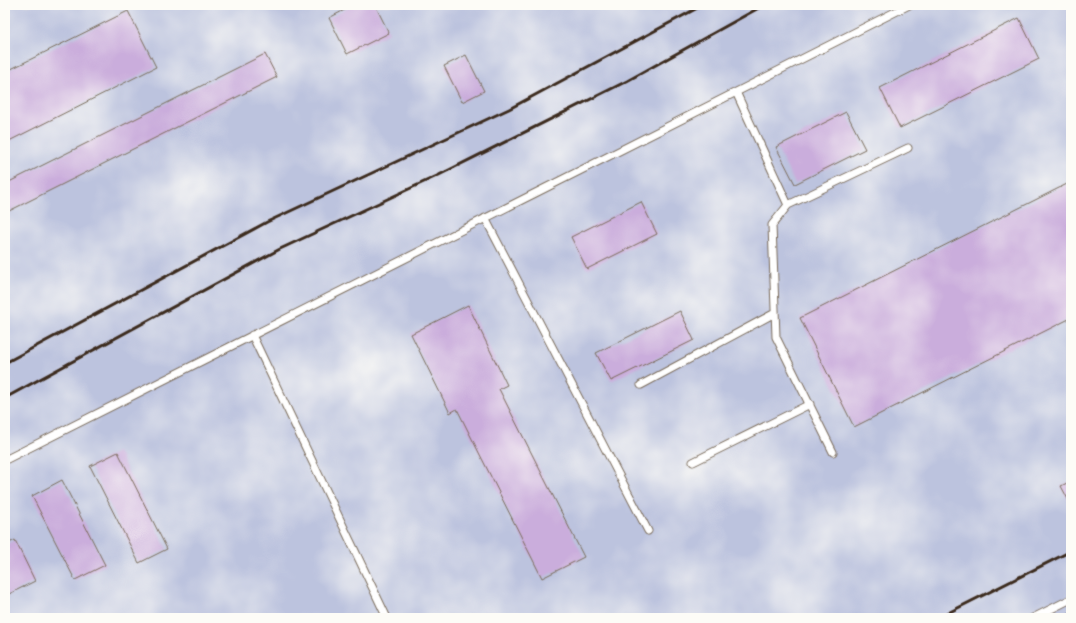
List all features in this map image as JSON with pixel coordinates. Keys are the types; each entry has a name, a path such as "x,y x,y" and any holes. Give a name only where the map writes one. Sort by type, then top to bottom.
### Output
{"lane":[{"path":"5,460 909,5"},
{"path":"736,92 788,206"},
{"path":"833,452 776,337 772,225 788,206 908,148"},
{"path":"485,218 648,531"},
{"path":"641,385 775,313"},
{"path":"252,335 387,618"},
{"path":"693,462 810,404"},
{"path":"1033,618 1071,599"}],"shaded area":[{"path":"5,5 1071,5 1071,618 5,618"}],"building":[{"path":"354,5 375,5 389,33 347,54 329,18"},
{"path":"128,11 156,67 5,143 5,72"},
{"path":"1019,18 1039,59 900,128 880,88"},
{"path":"265,54 277,77 5,213 5,184"},
{"path":"466,55 484,91 462,102 444,66"},
{"path":"846,112 865,149 795,184 776,147"},
{"path":"1071,182 1071,318 854,427 800,318"},
{"path":"641,202 657,234 587,269 571,237"},
{"path":"468,305 507,385 499,389 584,557 542,578 457,409 450,413 411,334"},
{"path":"680,311 694,340 611,381 596,353"},
{"path":"118,452 167,549 139,563 90,466"},
{"path":"62,480 105,565 75,580 32,496"},
{"path":"1071,481 1071,505 1061,486"},
{"path":"15,540 35,581 5,596 5,545"}],"railway":[{"path":"5,363 267,222 509,109 703,5"},
{"path":"5,398 280,249 439,175 627,81 764,5"},
{"path":"938,618 1071,551"},
{"path":"1064,618 1071,614"}]}
